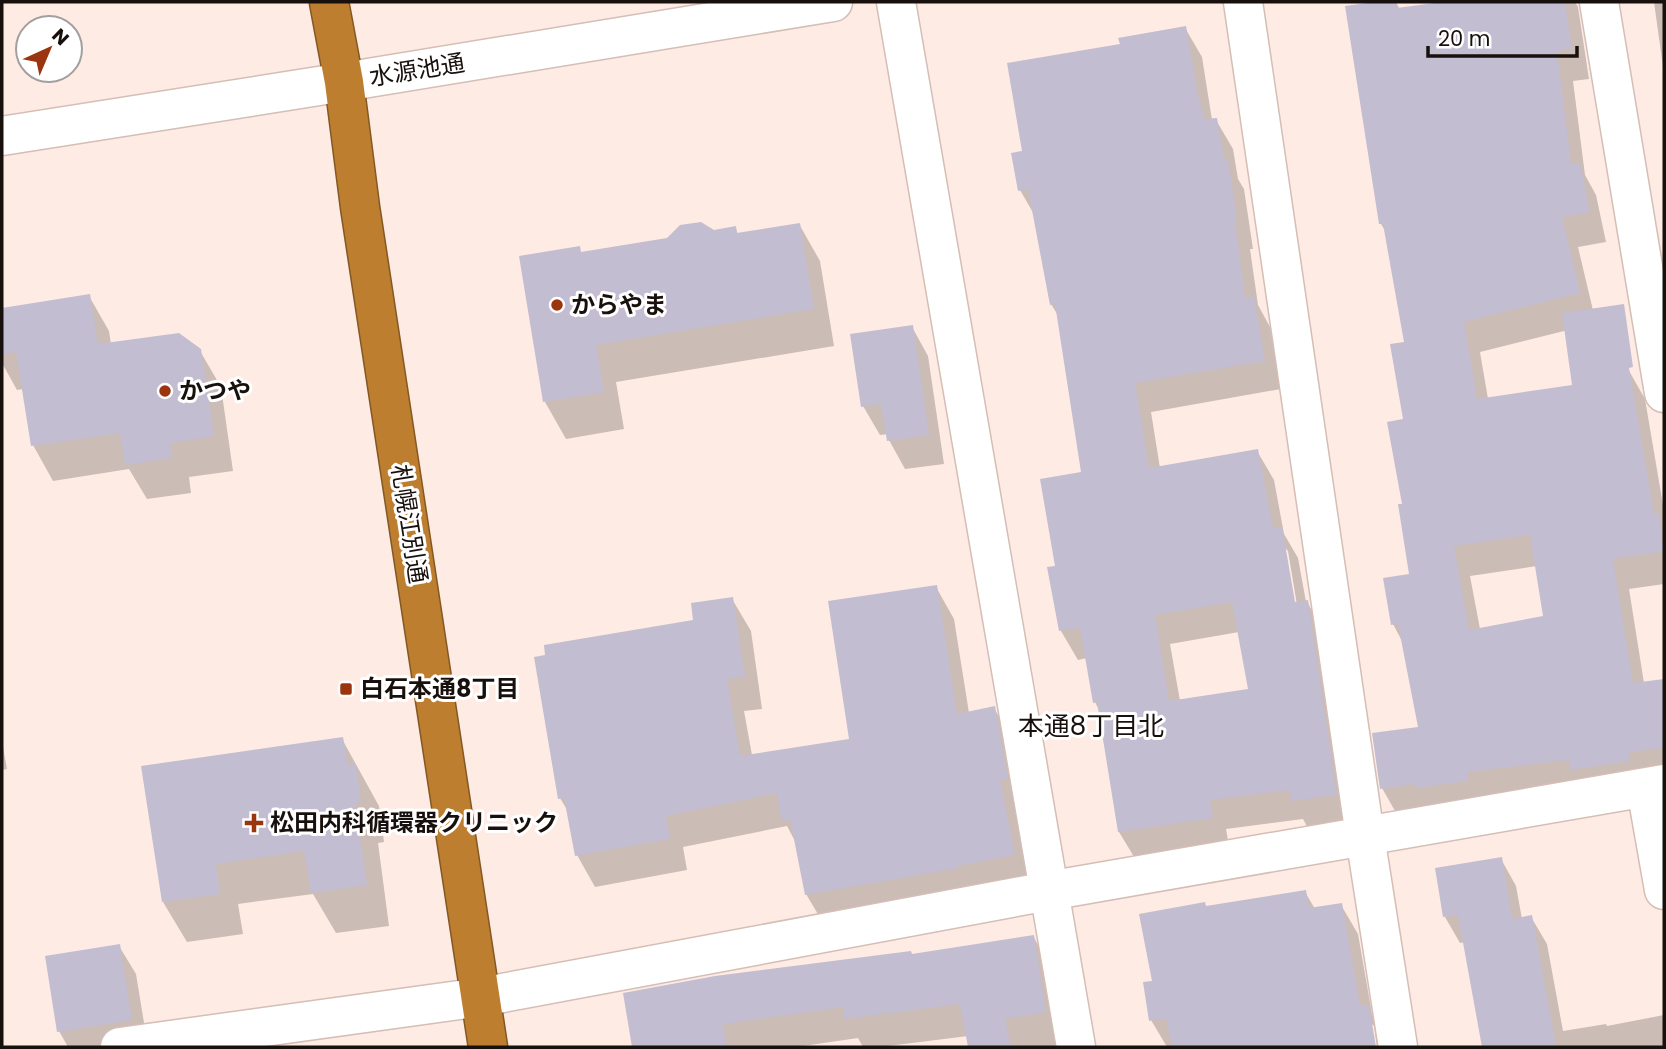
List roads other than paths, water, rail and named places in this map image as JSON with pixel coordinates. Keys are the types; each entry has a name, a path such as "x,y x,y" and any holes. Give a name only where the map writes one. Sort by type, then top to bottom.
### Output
{"highway":[{"name":"札幌江別通","path":"329,2 344,82 488,1047"}],"street":[{"name":"水源池通","path":"2,136 833,2"},
{"path":"896,2 1076,1047"},
{"path":"1243,2 1398,1047"},
{"path":"1599,2 1664,393"},
{"path":"120,1047 481,997 1048,891 1655,786 1664,890"}],"place":[{"name":"からやま","path":"557,305"},
{"name":"かつや","path":"165,391"},
{"name":"白石本通8丁目","path":"346,689"},
{"name":"松田内科循環器クリニック","path":"254,823"}],"district":[{"name":"本通8丁目北","path":"1091,726"}]}
